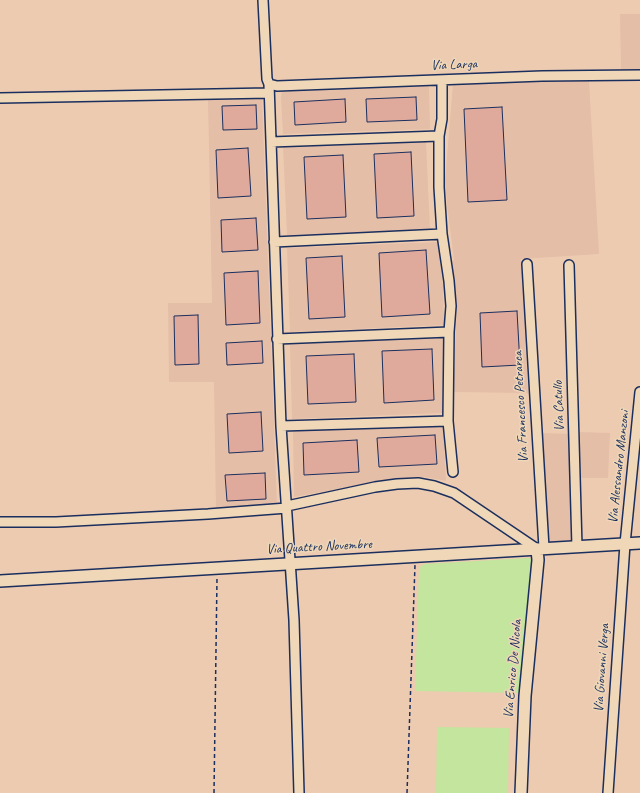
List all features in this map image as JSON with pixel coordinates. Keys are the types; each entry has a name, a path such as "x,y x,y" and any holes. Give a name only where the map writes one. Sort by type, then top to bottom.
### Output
{"street":[{"path":"263,0 266,79 269,84 281,426 294,620 299,793"},
{"name":"Via Larga","path":"269,84 277,86 542,76 640,75"},
{"path":"442,80 442,119 439,136 439,187 442,234 451,306 449,332 448,421 453,472"},
{"path":"0,98 269,94"},
{"path":"271,142 439,136"},
{"path":"274,242 442,234"},
{"name":"Via Francesco Petrarca","path":"527,264 540,549"},
{"name":"Via Catullo","path":"569,265 577,547"},
{"path":"278,339 449,332"},
{"name":"Via Alessandro Manzoni","path":"625,544 640,392"},
{"path":"281,426 448,421"},
{"path":"0,522 72,521 208,514 287,507 375,487 418,483 434,486 454,493 540,549"},
{"name":"Via Quattro Novembre","path":"0,581 640,543"},
{"name":"Via Giovanni Verga","path":"608,793 625,544"},
{"name":"Via Enrico De Nicola","path":"520,793 524,696 540,549"}],"path":[{"path":"407,793 415,557"},
{"path":"214,793 217,568"}],"shaded area":[{"path":"620,14 640,14 640,69 621,69"},
{"path":"589,81 599,254 521,259 528,393 453,392 457,307 452,261 454,260 445,181 453,84"},
{"path":"429,84 430,129 283,134 282,91"},
{"path":"262,97 277,506 216,511 214,382 169,382 168,303 212,303 208,99"},
{"path":"426,141 430,230 287,235 283,147"},
{"path":"438,242 443,286 444,325 290,332 287,248"},
{"path":"445,337 443,413 292,419 290,344"},
{"path":"443,425 446,481 425,477 400,479 294,497 293,430"},
{"path":"578,432 610,433 608,478 579,478 580,544 546,545 541,433 571,434"}],"green space":[{"path":"530,558 533,564 519,693 415,691 419,569 421,566 424,564"},
{"path":"437,727 509,728 508,793 436,793"}],"building":[{"path":"416,97 417,120 367,122 366,99"},
{"path":"345,99 346,122 295,125 294,102"},
{"path":"256,105 257,129 223,130 222,106"},
{"path":"502,107 507,200 468,202 464,109"},
{"path":"248,148 251,196 218,198 216,150"},
{"path":"411,152 414,216 377,218 374,154"},
{"path":"343,155 346,217 307,219 304,157"},
{"path":"256,218 258,250 222,252 221,220"},
{"path":"426,250 430,314 382,317 379,253"},
{"path":"342,256 345,317 309,319 306,258"},
{"path":"258,271 260,323 226,325 224,273"},
{"path":"517,311 520,365 482,367 480,313"},
{"path":"198,315 199,364 175,365 174,316"},
{"path":"262,341 263,363 227,365 226,343"},
{"path":"432,349 434,400 384,403 382,351"},
{"path":"354,354 356,402 308,404 306,356"},
{"path":"261,412 263,451 229,453 227,414"},
{"path":"435,435 437,464 379,467 377,438"},
{"path":"357,440 359,472 304,475 303,443"},
{"path":"265,473 266,499 227,501 225,475"}]}
